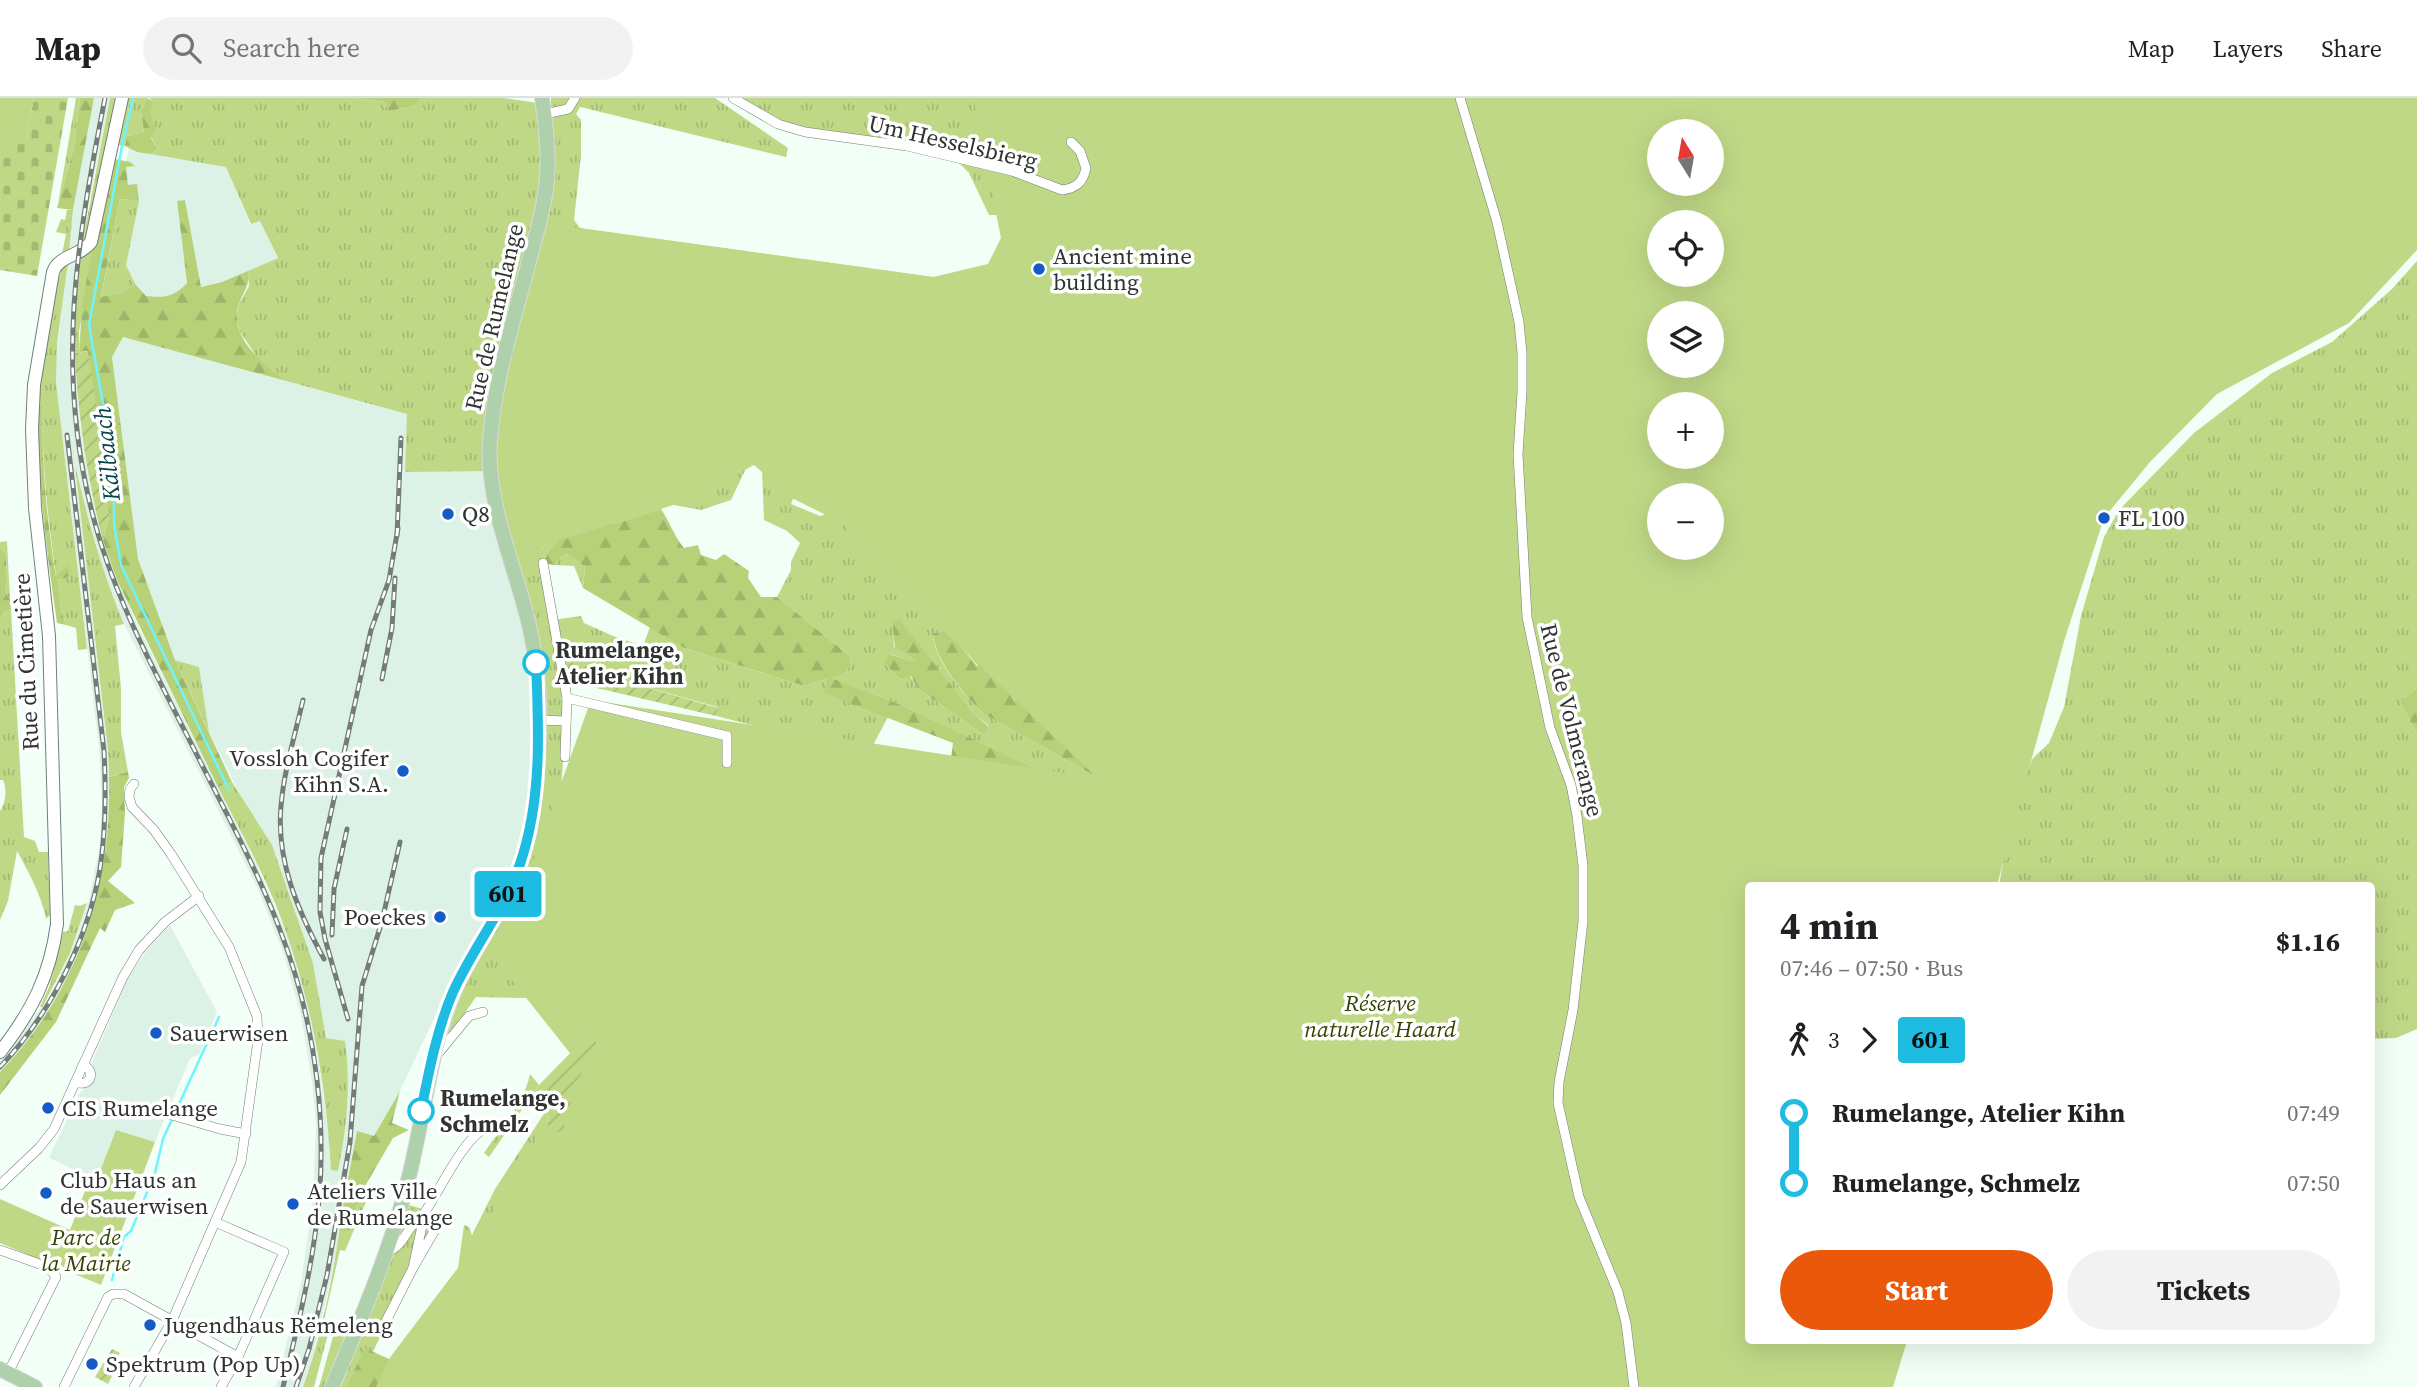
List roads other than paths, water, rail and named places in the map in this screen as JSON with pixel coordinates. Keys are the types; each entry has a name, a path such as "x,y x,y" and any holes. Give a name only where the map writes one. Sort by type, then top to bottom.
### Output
{"main road":[{"name":"Rue du Cimetière","path":"0,1052 22,1023 43,984 57,924 49,636 35,508 32,429 34,385 52,272 61,260 86,249 91,242 122,98"},
{"name":"Rue de Rumelange","path":"332,1387 387,1248 406,1188 432,1059 453,992 512,886 521,861 533,808 539,720 536,660 490,471 489,444 497,387 542,214 547,179 542,98"},
{"path":"4,1371 35,1387"}],"street":[{"path":"545,114 568,109 575,98"},
{"name":"Um Hesselsbierg","path":"733,98 778,124 805,132 907,146 1012,171 1062,190 1079,184 1086,168 1080,151 1071,142"},
{"name":"Rue de Volmerange","path":"1460,98 1497,222 1519,322 1522,392 1518,454 1527,617 1550,728 1570,785 1577,816 1583,866 1583,921 1573,1010 1559,1082 1558,1103 1578,1197 1618,1292 1626,1323 1634,1387"},
{"path":"542,563 567,698 565,757"},
{"path":"567,698 727,736 727,763"},
{"path":"539,720 566,721"},
{"path":"134,784 129,797 132,807 154,830 199,896 229,947 257,1016 258,1040 241,1162 172,1321 134,1387"},
{"path":"0,1185 54,1129 123,977 139,950 165,922 199,896"},
{"path":"432,1059 469,1016 483,1012"},
{"path":"168,1114 182,1120 246,1134"},
{"path":"387,1248 398,1247 411,1225 421,1218 476,1134 499,1124"},
{"path":"413,1268 422,1226 421,1218"},
{"path":"215,1222 284,1252 238,1357 221,1387"},
{"path":"384,1325 436,1228"},
{"path":"0,1250 48,1267 54,1272 55,1281 4,1371"},
{"path":"64,1387 108,1297 113,1294 124,1294 238,1357"}],"waterway":[{"name":"Kälbaach","path":"133,98 89,325 112,455 114,524 121,565 229,790"},
{"name":"Kälbaach","path":"112,1280 124,1237 131,1231 155,1173 163,1139 219,1017"}],"railway":[{"path":"105,98 79,254 72,355 74,406 92,512 101,545 125,608 242,843 280,930 303,1004 317,1080 321,1158 315,1235 283,1387"},
{"path":"0,1067 35,1024 64,975 86,923 102,854 105,810 104,751 67,435"},
{"path":"397,536 401,438"},
{"path":"348,1019 320,912 321,858 371,630 389,580 398,528"},
{"path":"382,679 392,628 395,578"},
{"path":"303,700 282,793 280,826 291,885 324,959"},
{"path":"332,935 334,889 347,829"},
{"path":"296,1387 309,1349 327,1275 350,1142 362,986 382,921 400,842"}],"place":[{"name":"Ancient mine building","path":"1039,269"},
{"name":"Q8","path":"448,514"},
{"name":"FL 100","path":"2104,518"},
{"name":"Rumelange, Atelier Kihn","path":"536,663"},
{"name":"Vossloh Cogifer Kihn S.A.","path":"403,771"},
{"name":"Poeckes","path":"440,917"},
{"name":"Sauerwisen","path":"156,1033"},
{"name":"CIS Rumelange","path":"48,1108"},
{"name":"Rumelange, Schmelz","path":"421,1111"},
{"name":"Club Haus an de Sauerwisen","path":"46,1193"},
{"name":"Ateliers Ville de Rumelange","path":"293,1204"},
{"name":"Jugendhaus Rëmeleng","path":"150,1325"},
{"name":"Spektrum (Pop Up)","path":"92,1364"}],"park label":[{"name":"Réserve naturelle Haard","path":"1380,1016"},
{"name":"Parc de la Mairie","path":"86,1250"}]}
